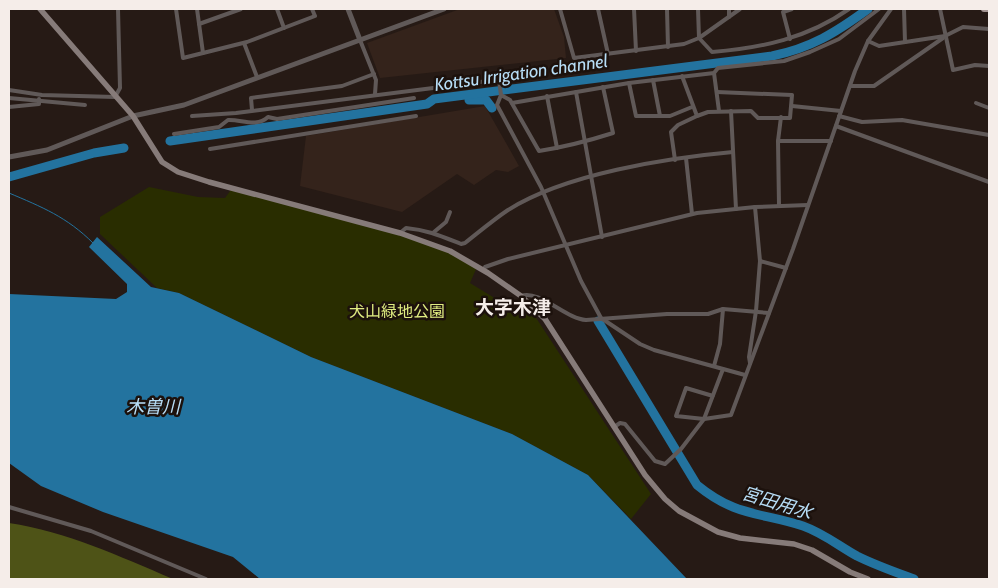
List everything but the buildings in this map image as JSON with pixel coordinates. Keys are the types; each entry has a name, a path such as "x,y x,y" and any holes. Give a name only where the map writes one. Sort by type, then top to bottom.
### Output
{"main road":[{"path":"40,9 115,97 134,116 156,156 178,172 400,233 450,251 483,270 521,296 545,319 655,488 679,511 718,532 740,538 794,544 812,550 850,572 868,579"},
{"path":"984,9 989,9"}],"street":[{"path":"9,90 40,94 115,97 120,88 118,9"},
{"path":"176,9 183,58 244,43 284,28 315,16 312,9"},
{"path":"198,9 203,53"},
{"path":"199,24 241,9"},
{"path":"277,9 284,28"},
{"path":"348,9 374,74 377,86 375,94"},
{"path":"9,157 47,150 134,116 184,104 444,9"},
{"path":"560,9 570,36 574,58 684,44 699,38 740,9"},
{"path":"598,9 608,54"},
{"path":"634,9 636,51"},
{"path":"667,9 668,47"},
{"path":"698,9 699,38 712,52 790,39 813,30 849,9"},
{"path":"729,9 729,17"},
{"path":"790,39 783,12 792,9"},
{"path":"512,101 629,83 714,73 718,68 784,61 839,39 879,9"},
{"path":"713,396 686,388 676,416 704,419 731,415 786,268 850,86 868,41 891,9"},
{"path":"904,9 905,42"},
{"path":"940,9 954,70 975,66 989,66"},
{"path":"850,86 874,86 945,36 963,27 989,29"},
{"path":"868,41 879,46 945,36"},
{"path":"244,43 257,77"},
{"path":"714,73 719,111"},
{"path":"252,110 251,98 342,86 374,74"},
{"path":"682,76 692,107 697,116"},
{"path":"192,116 500,80 501,95 498,108 543,193 581,281 601,318 640,344 654,350 745,376"},
{"path":"652,80 660,116"},
{"path":"629,83 636,116 670,116 692,107"},
{"path":"501,95 512,101 539,150 586,142 613,133 604,87"},
{"path":"576,92 602,237"},
{"path":"675,160 671,132 678,125 697,116 708,112 751,111 758,118 790,118 792,95 717,92"},
{"path":"9,107 38,104 40,94"},
{"path":"547,96 557,148"},
{"path":"9,98 85,105"},
{"path":"174,134 218,127 228,120 245,123 264,120 268,117 277,119 414,98"},
{"path":"976,103 989,108"},
{"path":"792,106 841,111"},
{"path":"731,111 736,209"},
{"path":"210,149 416,116"},
{"path":"839,116 862,122 902,120 989,135"},
{"path":"779,205 778,141 781,117"},
{"path":"836,126 989,182"},
{"path":"778,141 831,140"},
{"path":"400,233 406,228 434,232 460,244 465,243 509,209 543,193 592,176 686,158 733,152"},
{"path":"686,158 692,214"},
{"path":"483,270 485,267 508,259 692,214 779,205 808,205"},
{"path":"750,364 749,357 756,311 760,261 755,207"},
{"path":"434,232 446,222 450,212"},
{"path":"760,261 786,268"},
{"path":"521,296 528,294 540,299 577,320 708,314 723,309 769,313"},
{"path":"714,366 720,344 723,309"},
{"path":"614,427 620,423 625,424 660,464 665,464 681,449 704,419 723,369"},
{"path":"9,507 91,531 206,579"}],"shaded area":[{"path":"460,9 554,9 564,37 566,58 380,78 367,43"},
{"path":"485,106 519,166 508,172 496,170 474,185 457,174 402,212 300,186 306,136"}],"green space":[{"name":"犬山緑地公園","path":"149,187 198,197 225,198 233,187 368,225 450,251 477,267 470,283 522,315 529,307 651,494 631,519 588,475 512,434 311,357 179,293 157,288 100,234 100,217"},
{"path":"9,523 52,532 113,554 173,579 9,579"}],"water":[{"name":"木曽川","path":"97,237 151,287 179,293 311,357 512,434 588,475 687,579 260,579 233,557 103,512 41,486 9,463 9,294 116,299 127,292 127,284 89,247"}],"waterway":[{"name":"Kottsu Irrigation channel","path":"170,141 427,104 434,99 772,56 811,44 845,25 868,9"},
{"name":"宮田用水","path":"469,100 486,100 492,108"},
{"name":"Kottsu Irrigation channel","path":"9,177 94,153 124,148"},
{"path":"9,193 64,219 93,243"},
{"name":"宮田用水","path":"598,321 697,485 724,503 748,512 803,526 857,556 914,579"}],"district":[{"name":"大字木津","path":"513,307"}]}
